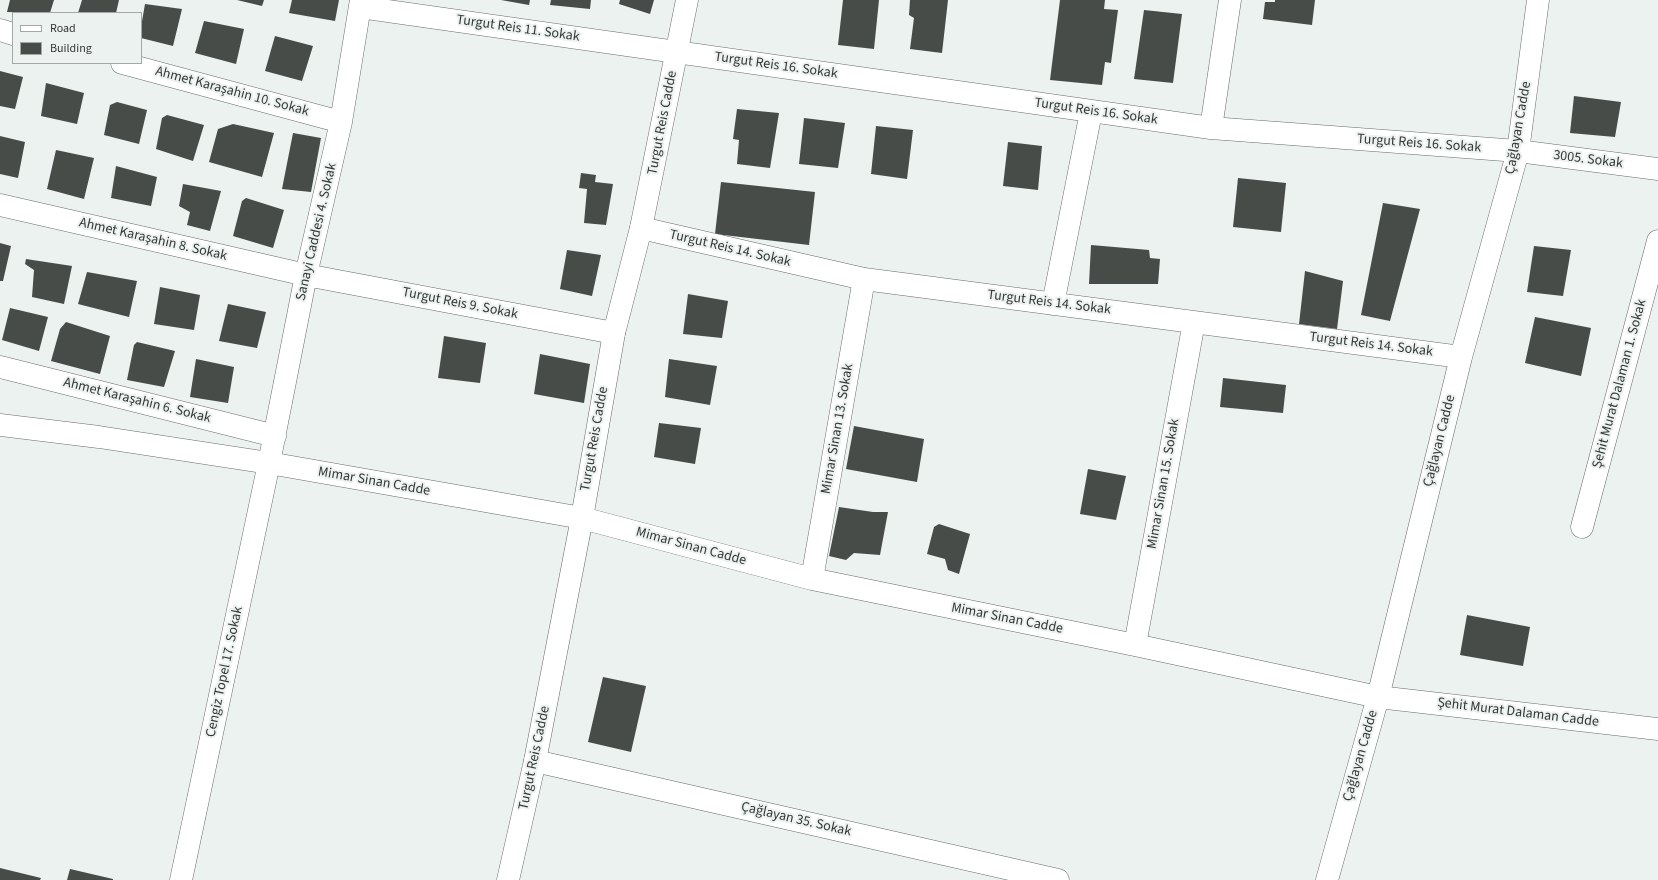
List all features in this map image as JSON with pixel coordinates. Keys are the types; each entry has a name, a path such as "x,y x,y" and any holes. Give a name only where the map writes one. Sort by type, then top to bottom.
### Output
{"street":[{"name":"Turgut Reis Cadde","path":"508,880 535,761 582,518 614,334 641,228 688,0"},
{"path":"1211,128 1230,0"},
{"name":"Çağlayan Cadde","path":"1327,880 1378,697 1461,357 1518,151 1538,0"},
{"name":"Turgut Reis 11. Sokak","path":"361,3 677,51"},
{"name":"Sanayi Caddesi 4. Sokak","path":"269,463 306,275 341,122 361,3"},
{"path":"0,30 12,34"},
{"name":"Turgut Reis 16. Sokak","path":"677,51 1091,112 1211,128 1518,151"},
{"name":"Ahmet Karaşahin 10. Sokak","path":"126,64 341,122"},
{"path":"1053,304 1091,112"},
{"name":"3005. Sokak","path":"1518,151 1658,169"},
{"name":"Ahmet Karaşahin 8. Sokak","path":"0,205 306,275"},
{"name":"Turgut Reis 14. Sokak","path":"641,228 864,279 1461,357"},
{"name":"Şehit Murat Dalaman 1. Sokak","path":"1582,527 1658,241"},
{"name":"Turgut Reis 9. Sokak","path":"306,275 614,334"},
{"name":"Mimar Sinan 13. Sokak","path":"812,579 864,279"},
{"name":"Mimar Sinan 15. Sokak","path":"1135,645 1194,322"},
{"name":"Ahmet Karaşahin 6. Sokak","path":"0,367 275,436"},
{"name":"Mimar Sinan Cadde","path":"0,425 99,437 269,463 582,518 812,579 1135,645 1378,697"},
{"name":"Cengiz Topel 17. Sokak","path":"181,880 269,463"},
{"name":"Şehit Murat Dalaman Cadde","path":"1378,697 1658,729"},
{"name":"Çağlayan 35. Sokak","path":"535,761 1051,879"}],"building":[{"path":"10,0 54,0 50,12 7,12"},
{"path":"82,0 119,0 116,12 78,12"},
{"path":"237,0 264,0 262,6"},
{"path":"292,0 339,0 335,21 289,13"},
{"path":"501,0 530,0 529,5"},
{"path":"551,0 591,0 590,9 550,5"},
{"path":"620,0 654,0 650,14 619,4"},
{"path":"843,0 879,0 874,49 838,45"},
{"path":"910,0 948,0 942,53 910,49 914,18 909,15"},
{"path":"1060,0 1105,0 1104,9 1118,10 1111,63 1105,62 1102,85 1050,80"},
{"path":"1275,0 1315,0 1312,25 1263,19 1265,2 1275,2"},
{"path":"145,4 182,9 173,46 142,38 142,21"},
{"path":"1144,10 1182,14 1173,83 1134,79"},
{"path":"204,21 244,29 236,64 195,53"},
{"path":"275,36 313,46 302,81 265,71"},
{"path":"0,71 23,77 15,109 0,106"},
{"path":"46,83 84,93 77,124 41,116"},
{"path":"1574,96 1621,102 1615,137 1570,133"},
{"path":"117,102 147,110 139,144 104,135 110,105"},
{"path":"737,109 779,113 770,168 737,164 739,140 733,139"},
{"path":"167,115 204,125 193,161 156,149 162,118"},
{"path":"804,118 845,123 838,168 799,164"},
{"path":"233,124 274,133 262,177 209,162 218,129"},
{"path":"876,126 913,130 907,179 871,174"},
{"path":"293,133 321,138 311,192 282,189"},
{"path":"0,136 25,142 18,178 0,174"},
{"path":"1008,142 1042,146 1038,190 1003,186"},
{"path":"56,150 94,158 84,199 47,189"},
{"path":"116,166 157,177 151,206 111,198"},
{"path":"581,173 596,175 595,182 613,184 606,225 584,223 587,189 579,188"},
{"path":"1238,178 1286,183 1281,232 1233,227"},
{"path":"721,182 815,192 809,245 715,234"},
{"path":"183,184 221,191 210,231 187,225 190,212 179,206"},
{"path":"246,198 284,210 273,248 233,236 242,201"},
{"path":"1383,203 1420,209 1390,321 1361,315"},
{"path":"0,243 11,246 3,281 0,281"},
{"path":"1091,245 1149,250 1150,258 1160,259 1158,284 1089,284"},
{"path":"1534,246 1571,250 1563,296 1527,292"},
{"path":"567,250 601,255 592,296 560,289"},
{"path":"26,259 72,266 64,304 32,297 34,270 25,264"},
{"path":"1305,271 1343,281 1337,329 1299,324"},
{"path":"87,272 137,281 129,317 78,304"},
{"path":"160,287 200,295 194,330 154,324"},
{"path":"688,294 728,301 722,338 683,334"},
{"path":"228,304 266,312 257,348 219,341"},
{"path":"10,308 48,317 39,351 2,340"},
{"path":"1535,317 1591,328 1581,376 1525,363"},
{"path":"66,322 110,336 100,374 51,361 60,329"},
{"path":"444,336 486,343 480,383 438,378"},
{"path":"137,342 175,351 164,387 127,380 134,345"},
{"path":"540,354 590,364 584,403 534,394"},
{"path":"196,359 234,367 228,403 190,397"},
{"path":"669,359 717,366 710,405 665,397"},
{"path":"1223,378 1286,385 1283,413 1220,407"},
{"path":"659,423 701,428 695,464 654,457"},
{"path":"854,426 924,439 917,482 846,469"},
{"path":"1088,469 1126,476 1116,520 1080,514"},
{"path":"839,507 873,512 888,512 880,555 854,553 846,560 829,556"},
{"path":"939,524 970,534 959,574 948,570 945,559 927,554 934,527"},
{"path":"1467,615 1530,627 1523,666 1460,655"},
{"path":"603,677 646,686 631,752 588,742"},
{"path":"0,868 41,878 40,880 0,880"},
{"path":"70,869 113,879 113,880 67,880"}]}
